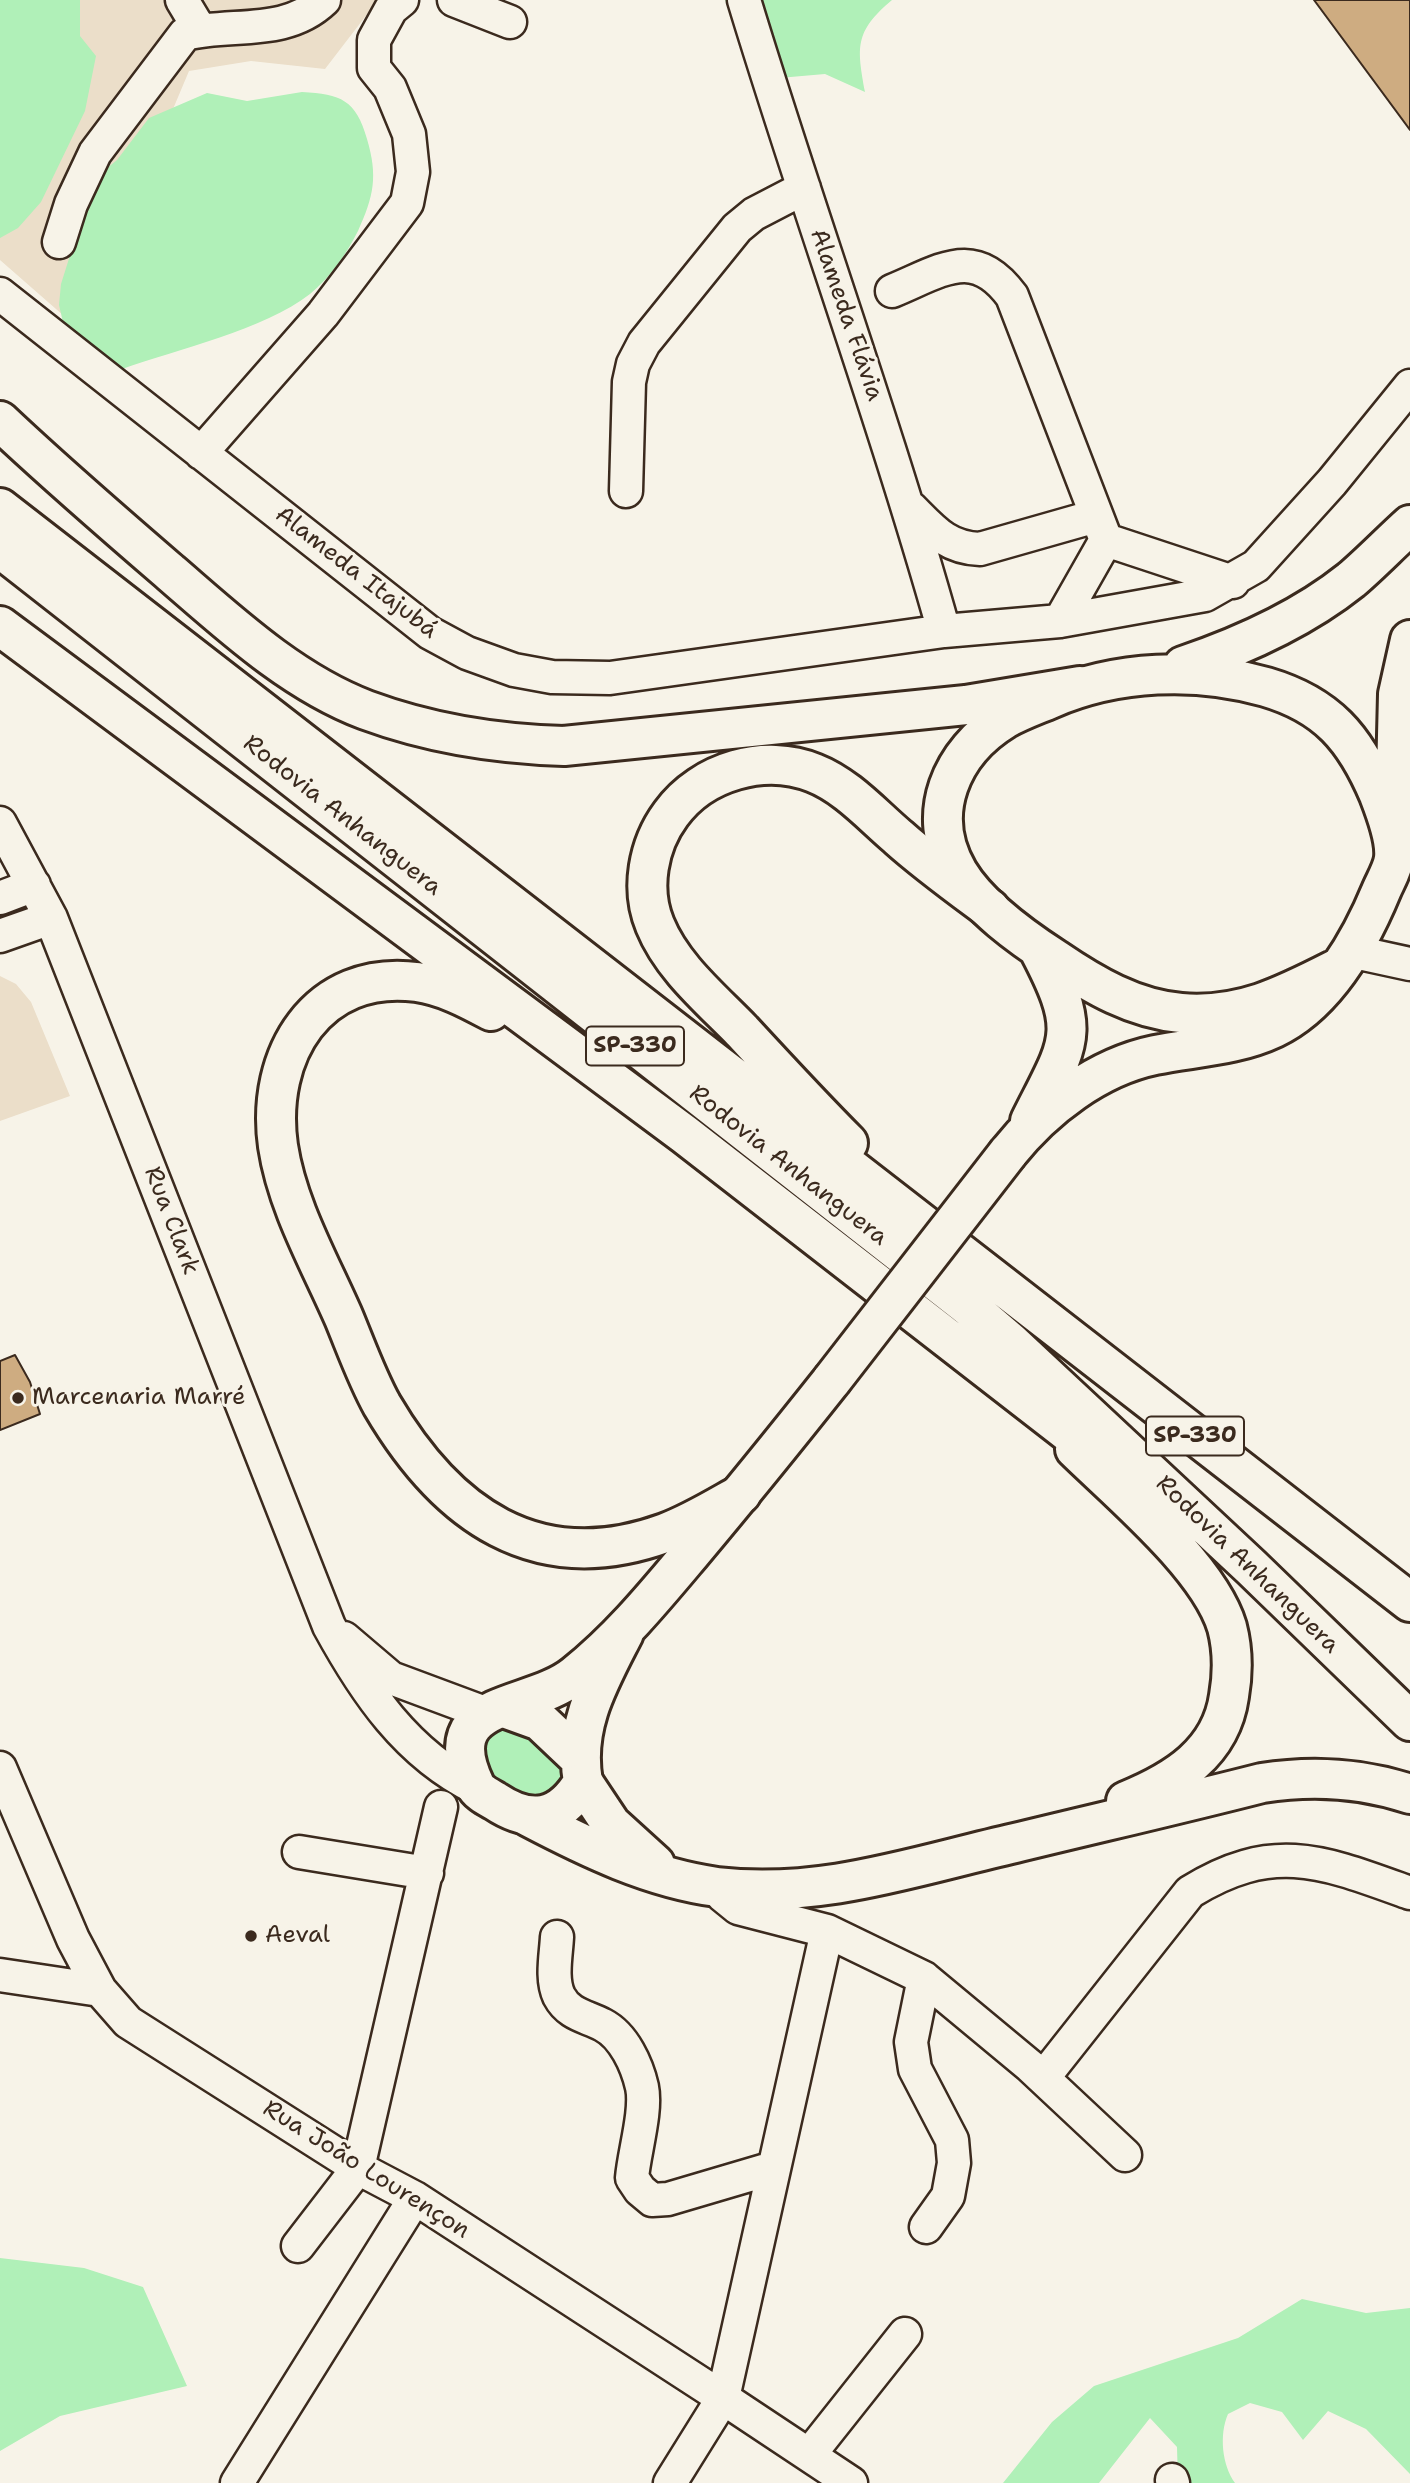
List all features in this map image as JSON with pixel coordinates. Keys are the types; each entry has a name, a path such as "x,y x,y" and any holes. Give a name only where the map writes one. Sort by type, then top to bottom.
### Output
{"main road":[{"path":"0,421 58,476 250,641 307,679 364,709 446,735 507,744 564,746 966,705 1161,673 1241,646 1307,610 1350,581 1410,525"},
{"name":"Rodovia Anhanguera","path":"0,508 1410,1602"},
{"name":"Rodovia Anhanguera","path":"0,548 968,1306 1251,1567 1410,1721"},
{"path":"0,626 792,1216 1007,1385 1251,1567"},
{"path":"1016,1142 1081,1087 1117,1067 1157,1055 1236,1041 1275,1027 1304,1009 1325,987 1369,921 1394,858 1398,694 1410,640"},
{"path":"1161,673 1229,676 1277,690 1330,717 1351,740 1368,768 1386,813 1394,858"},
{"path":"990,909 959,875 948,852 942,824 944,795 950,775 976,742 1005,719 1080,686"},
{"path":"980,1271 836,1131 691,978 665,945 654,924 647,880 657,836 687,796 731,771 779,765 802,769 836,785 1038,948 1090,982 1139,1005 1181,1013 1225,1013 1271,1002 1343,960"},
{"path":"1038,948 1064,1003 1068,1030 1062,1056 1016,1142 741,1494 624,1633 573,1677 552,1689 494,1710 474,1722 465,1738 465,1758 476,1788 505,1808 529,1817 585,1846 673,1878 719,1887 851,1884 923,1868 1012,1843 1287,1779 1365,1782 1410,1794"},
{"path":"587,1065 479,1005 436,986 379,982 341,994 313,1014 299,1033 283,1066 277,1091 278,1144 297,1212 381,1403 427,1472 464,1508 500,1529 524,1538 567,1548 589,1548 618,1546 665,1533 741,1494"},
{"path":"1007,1385 1110,1483 1203,1583 1226,1625 1233,1667 1224,1720 1214,1741 1184,1770 1150,1791 1012,1843"},
{"path":"529,1817 559,1810 573,1799 580,1770 583,1722 594,1690 624,1633"},
{"path":"494,1710 540,1721 580,1770 611,1824 632,1846 673,1878"}],"street":[{"path":"182,0 200,30"},
{"path":"59,242 71,204 95,153 185,34 200,30 265,27 291,20 324,0"},
{"path":"201,453 323,314 407,203 413,172 410,134 390,88 374,68 374,40 391,9 401,0"},
{"path":"454,0 510,22"},
{"name":"Alameda Flávia","path":"744,0 909,505 944,631"},
{"path":"626,491 629,382 633,364 645,343 737,228 754,214 804,188"},
{"path":"892,291 953,267 978,266 997,276 1012,296 1101,528 1060,621"},
{"name":"Alameda Itajubá","path":"0,294 430,634 467,653 514,670 552,677 610,678 944,631 1060,621 1205,595 1233,582 1256,566 1410,386"},
{"path":"909,505 939,537 966,548 980,549 1101,528 1233,582"},
{"name":"Rua Clark","path":"0,823 51,918 329,1626 374,1702 439,1767 476,1788"},
{"path":"0,898 34,885"},
{"path":"0,936 51,918"},
{"path":"1343,960 1410,964"},
{"name":"Rua Clark","path":"329,1626 391,1678 494,1710"},
{"name":"Rua João Lourençon","path":"0,1768 73,1939 100,1990 128,2022 358,2168 415,2199 851,2483"},
{"path":"298,2246 358,2168 441,1807"},
{"path":"299,1852 427,1873"},
{"path":"1042,2078 1190,1892 1221,1873 1255,1861 1286,1858 1355,1873 1410,1893"},
{"path":"719,1887 722,1895 738,1908 827,1931 924,1978 1042,2078 1125,2155"},
{"path":"670,2483 723,2398 827,1931"},
{"path":"557,1937 555,1978 559,1996 571,2012 605,2026 622,2041 635,2065 643,2090 632,2178 640,2190 652,2200 668,2199 773,2168"},
{"path":"0,1975 100,1990"},
{"path":"924,1978 911,2042 915,2068 952,2140 954,2163 948,2196 926,2227"},
{"path":"237,2483 415,2199"},
{"path":"808,2455 905,2334"}],"shaded area":[{"path":"0,0 378,0 325,69 251,61 189,71 80,330 0,260"},
{"path":"0,976 16,984 31,1002 70,1096 0,1121"}],"green space":[{"path":"0,0 80,0 80,36 96,56 85,111 41,202 18,228 0,238"},
{"path":"725,0 892,0 871,22 861,41 860,63 865,92 825,74 779,78 741,37"},
{"path":"302,92 337,97 352,108 363,126 370,152 373,186 368,207 349,248 337,265 310,294 269,318 220,338 122,369 103,368 65,331 59,305 61,284 94,179 117,160 149,118 207,93 247,101"},
{"path":"499,1725 519,1725 562,1762 563,1784 551,1797 496,1794 478,1746"},
{"path":"0,2258 84,2268 143,2287 187,2386 60,2416 0,2451"},
{"path":"1302,2299 1366,2313 1410,2308 1410,2474 1366,2429 1328,2411 1303,2440 1282,2412 1250,2403 1228,2414 1223,2431 1227,2468 1235,2483 1178,2483 1177,2447 1150,2418 1099,2483 1003,2483 1052,2422 1094,2386 1238,2338"}],"building":[{"path":"1314,0 1410,0 1410,130"},
{"name":"Marcenaria Marré","path":"15,1355 30,1382 40,1414 0,1430 0,1361"}],"place":[{"name":"Marcenaria Marré","path":"18,1398"},
{"name":"Aeval","path":"251,1936"}]}
